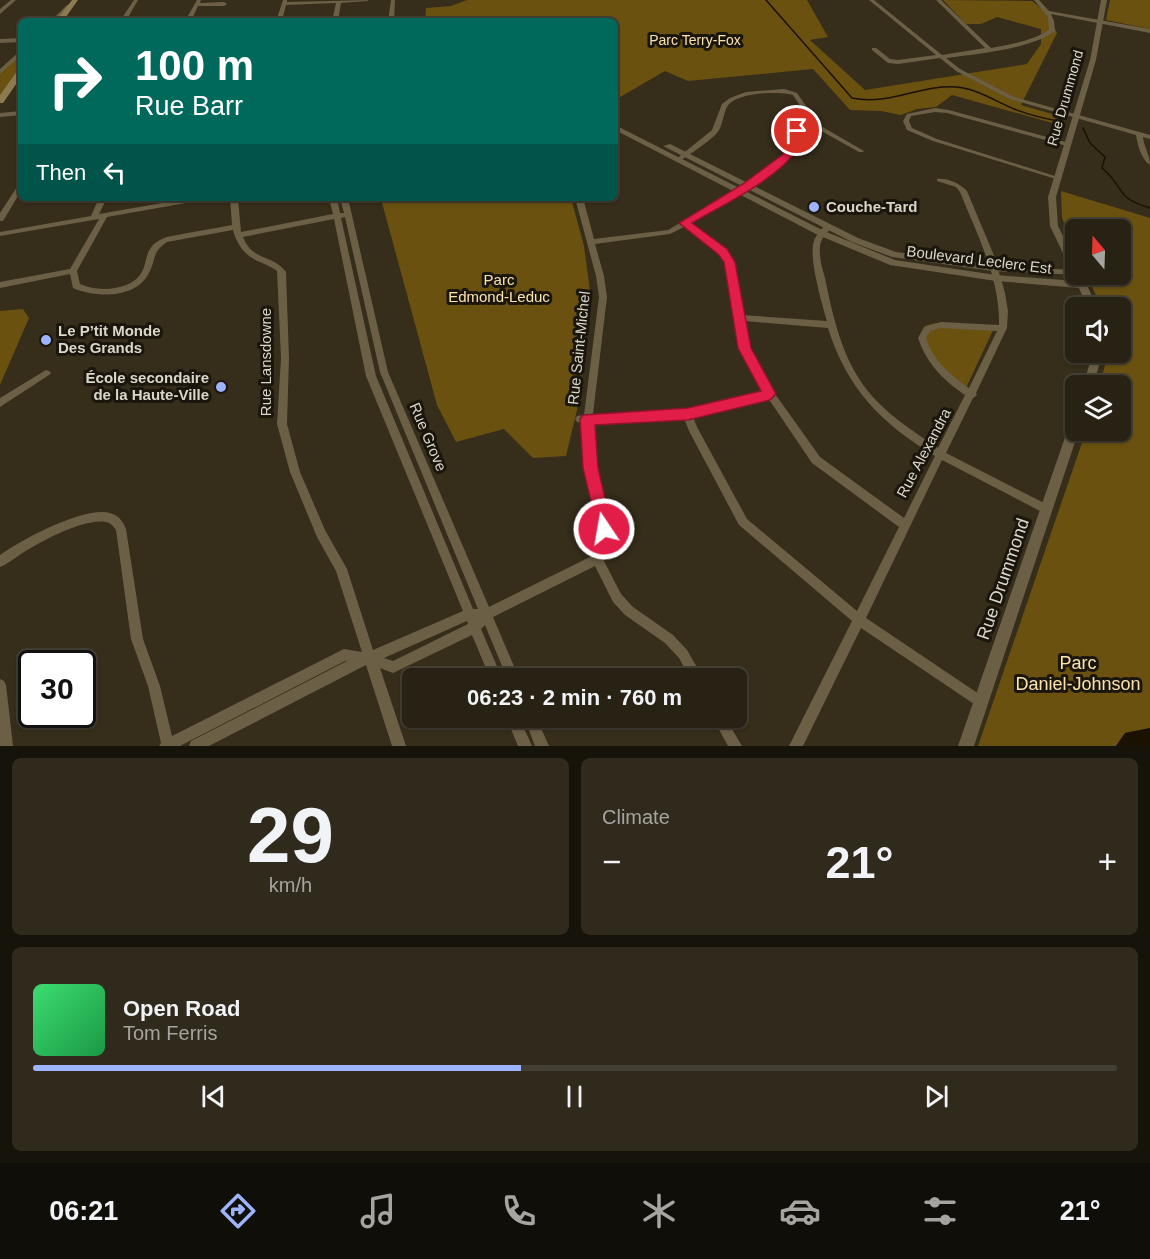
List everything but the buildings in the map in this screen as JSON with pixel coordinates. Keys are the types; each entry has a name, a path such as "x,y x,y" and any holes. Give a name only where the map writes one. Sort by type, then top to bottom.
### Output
{"main road":[{"path":"61,18 73,3"},
{"path":"0,101 18,76"}],"street":[{"path":"0,12 14,0"},
{"path":"125,18 136,0"},
{"path":"280,18 284,2 367,0"},
{"path":"391,18 393,0"},
{"path":"871,0 958,70 1012,98 1150,136"},
{"path":"939,0 989,49"},
{"path":"874,49 888,61 898,62 1009,46 1050,34 1053,22 1049,12 1036,0"},
{"name":"Rue Drummond","path":"1065,250 1054,226 1051,211 1067,144 1093,60 1104,0"},
{"path":"336,18 339,1"},
{"path":"190,18 198,2 224,4"},
{"path":"57,18 73,3"},
{"path":"1049,12 1150,31"},
{"path":"0,41 18,40"},
{"path":"0,72 18,54"},
{"path":"681,157 715,131 725,104 732,99 746,94 792,92 818,126 861,151"},
{"path":"0,110 18,108"},
{"path":"1058,178 935,140 909,129 906,121 909,115 917,112 947,111 1067,144"},
{"path":"0,115 18,113"},
{"name":"Boulevard Leclerc Est","path":"618,122 742,189 893,263 1065,282"},
{"path":"592,242 661,235 742,189 786,157 791,150 793,136 797,131 818,126"},
{"name":"Boulevard Leclerc Est","path":"618,128 681,157"},
{"path":"1139,134 1141,147 1150,163"},
{"name":"Rue Alexandra","path":"796,746 939,453 972,395 1003,328 1004,308 995,273 963,191 958,186 939,180"},
{"path":"0,219 18,190"},
{"path":"93,218 102,201"},
{"path":"0,234 182,201"},
{"path":"234,201 236,231"},
{"name":"Rue Grove","path":"334,201 371,376 492,668"},
{"name":"Rue Grove","path":"345,201 384,372 509,668"},
{"name":"Rue Saint-Michel","path":"580,201 592,242 603,297 584,419 591,468 604,529 597,559"},
{"path":"104,216 73,271 76,286 86,292 125,287 137,283 144,276 151,249 157,244 178,237 236,231 347,213"},
{"path":"684,223 723,251 729,262 744,348 770,394 816,460 904,524"},
{"path":"824,230 814,246 832,325 848,369 868,395 898,425 939,453 1046,509"},
{"name":"Rue Lansdowne","path":"236,231 244,249 251,256 278,266 282,272 285,358 282,424 294,472 321,533 342,568 399,746"},
{"path":"0,285 73,271"},
{"name":"Boulevard Leclerc Est","path":"995,273 1065,273"},
{"name":"Rue Drummond","path":"1084,285 1088,297"},
{"path":"738,318 832,325"},
{"path":"972,395 941,372 927,357 922,338 927,329 941,325 1003,328"},
{"path":"0,403 46,373"},
{"path":"584,419 688,414 770,394"},
{"path":"688,414 692,428 743,522 859,620 981,702"},
{"name":"Rue Drummond","path":"966,746 1070,441"},
{"path":"0,562 12,552 84,519 105,517 115,521 121,529 137,639 154,686 167,746 468,615 486,615"},
{"path":"370,658 393,667 475,627 486,615 597,559 617,598 629,611 669,639 684,654 692,668"},
{"path":"0,685 6,746"},
{"path":"196,746 250,710"},
{"path":"517,728 525,746"},
{"path":"535,728 542,746"},
{"path":"724,728 735,746"}],"green space":[{"name":"Parc Terry-Fox","path":"467,0 807,0 828,37 810,40 865,90 1027,64 1041,44 1041,29 997,17 981,24 966,24 943,0 1032,1 1046,12 1057,33 1021,105 1066,118 1063,126 952,95 936,107 917,109 901,115 881,111 850,110 813,69 688,81 665,71 618,98 618,18 425,18 426,8 451,6"},
{"path":"1110,0 1150,0 1150,29 1106,20"},
{"path":"18,55 18,76 0,100 0,72"},
{"name":"Parc Daniel-Johnson","path":"1061,191 1150,218 1150,728 1125,733 1116,746 978,746 1083,441 1131,441 1131,375 1102,375 1106,363 1131,363 1131,297 1097,297 1091,285 1131,285 1131,219 1065,219 1065,225 1062,218"},
{"name":"Parc Edmond-Leduc","path":"382,201 572,201 584,246 591,298 577,410 566,456 533,458 504,429 456,442 437,405"},
{"path":"23,309 29,318 0,385 0,311"},
{"path":"936,323 995,326 966,388 938,363 927,349 922,331 925,326"}],"shaded area":[{"path":"1150,728 1150,746 1116,746 1125,733"}],"waterway":[{"path":"766,0 852,98 879,99 931,89 957,87 979,93 1026,113 1063,122"},
{"path":"1083,128 1090,143 1105,157 1102,168 1125,196 1150,208"}],"place":[{"name":"Couche-Tard","path":"814,207"},
{"name":"Le P’tit Monde Des Grands","path":"46,340"},
{"name":"École secondaire de la Haute-Ville","path":"221,387"}],"route":[{"path":"604,529 591,468 588,419 688,414 770,394 744,348 729,262 723,251 684,223 747,186 786,157 791,150 793,136 797,131"}]}
